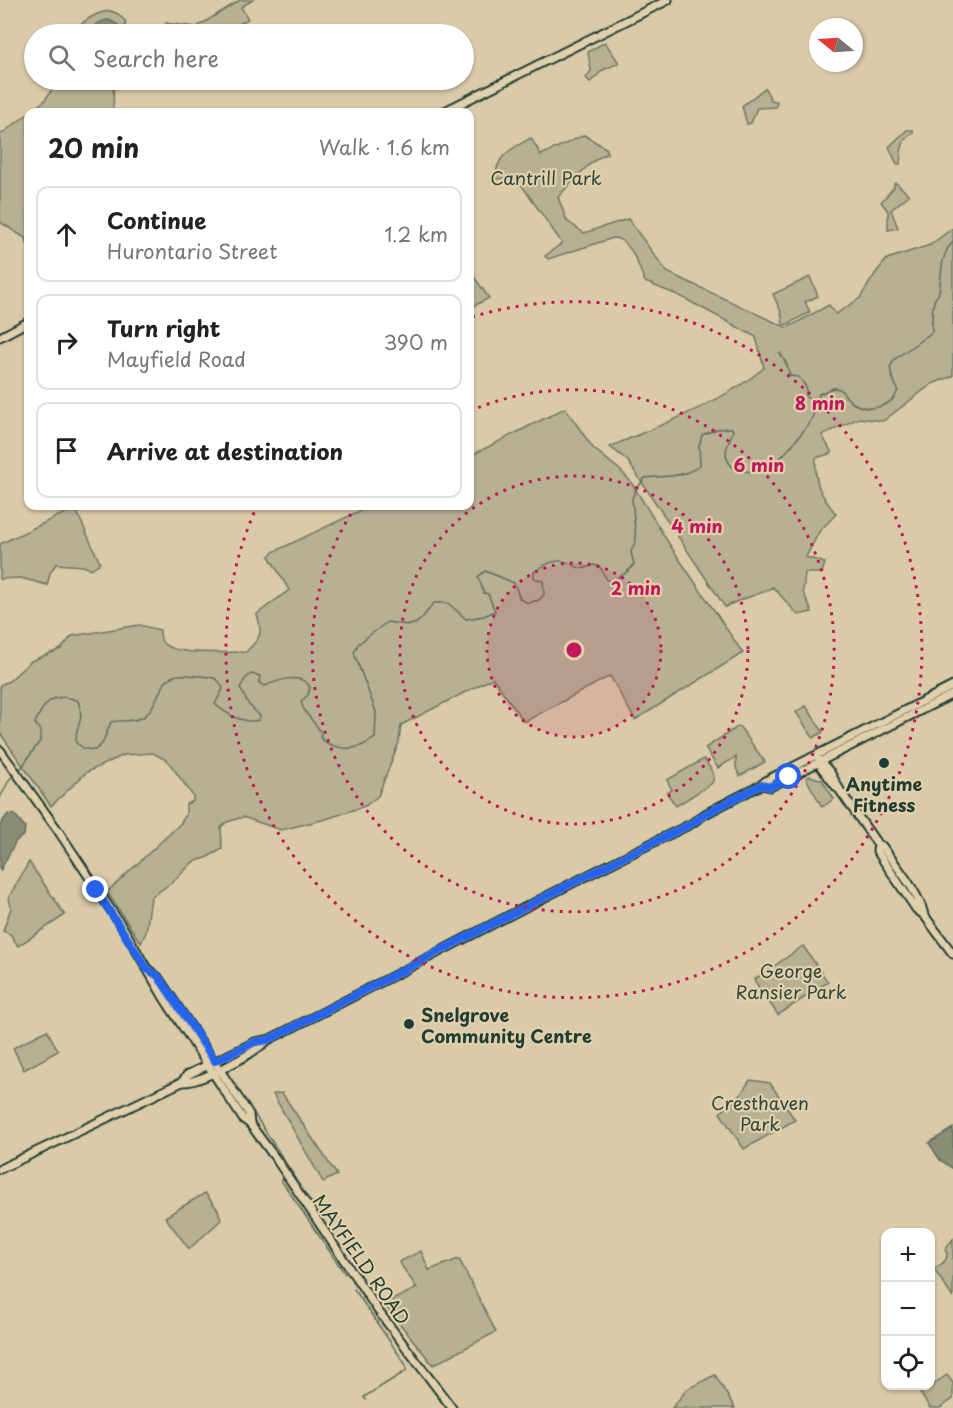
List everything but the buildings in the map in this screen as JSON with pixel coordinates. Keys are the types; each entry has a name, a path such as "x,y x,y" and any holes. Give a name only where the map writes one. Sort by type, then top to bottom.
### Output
{"main road":[{"path":"451,108 668,0"},
{"path":"0,337 24,324"},
{"path":"182,1082 191,1083 216,1071 256,1050 268,1040 398,975 586,874 691,824 705,814 761,785 770,787 818,758 953,686"},
{"path":"818,758 846,748 953,694"},
{"path":"830,772 831,759 846,748"},
{"name":"MAYFIELD ROAD","path":"2,753 57,829 129,938 164,998 208,1065 216,1071"},
{"path":"818,758 830,772 878,845 882,846 922,905 924,915 953,954"},
{"path":"818,758 820,767 841,792"},
{"name":"MAYFIELD ROAD","path":"147,969 158,976 215,1061 216,1071 243,1119 250,1124 276,1159 379,1312 452,1408"},
{"path":"0,1169 182,1082 187,1075 215,1061 255,1042 268,1040"}],"green space":[{"path":"240,0 253,0 241,7 248,19 239,24 202,24"},
{"path":"111,11 118,14 126,24 82,24 93,16"},
{"path":"605,42 619,63 603,70 590,82 586,78 591,71 588,52"},
{"path":"765,88 771,100 777,101 776,107 757,108 751,123 747,124 742,106"},
{"path":"52,90 114,90 113,108 35,108 45,100"},
{"path":"24,117 24,237 0,222 0,135"},
{"path":"907,130 913,130 913,133 906,138 901,150 900,164 897,164 889,147"},
{"name":"Cantrill Park","path":"584,135 607,149 607,154 588,166 558,197 567,221 584,233 628,219 667,272 787,328 829,305 836,314 860,298 887,259 930,245 953,228 953,376 932,384 883,421 859,418 822,435 832,453 816,458 817,482 822,494 836,514 819,532 806,557 825,563 822,573 805,573 803,592 812,612 798,615 773,587 725,607 627,460 610,447 710,403 764,368 756,337 680,296 645,282 634,255 619,239 613,238 548,259 545,256 562,243 516,177 496,179 496,171 506,153 531,138 541,155"},
{"path":"896,183 909,195 891,210 898,228 888,230 888,211 881,202"},
{"path":"474,277 489,298 474,306"},
{"path":"810,277 818,296 805,302 810,312 786,325 783,324 781,312 773,294"},
{"path":"565,408 593,448 631,482 671,547 743,653 635,720 610,676 524,722 493,678 401,725 399,742 378,796 365,806 281,830 243,817 227,822 221,827 222,849 193,862 173,882 151,897 146,932 141,943 107,892 179,825 186,815 186,804 193,801 193,796 168,761 153,753 124,755 87,772 51,806 0,733 0,685 9,681 31,661 61,649 72,636 139,625 160,630 163,643 171,648 204,652 246,652 259,635 257,614 289,590 269,556 273,552 362,510 474,510 474,454"},
{"path":"71,510 76,510 100,563 91,569 83,566 56,564 50,573 47,585 21,578 0,579 0,544"},
{"path":"806,706 823,732 813,738 796,712"},
{"path":"739,726 765,762 740,776 736,768 736,757 718,768 705,748"},
{"path":"704,759 712,772 713,781 676,806 667,793 672,790 667,780"},
{"path":"810,776 822,780 834,799 822,807 806,778"},
{"path":"29,862 65,915 18,946 10,934 3,931 11,908 9,897"},
{"name":"George Ransier Park","path":"803,946 828,982 778,1015 754,980"},
{"path":"47,1030 58,1051 24,1070 13,1048"},
{"name":"Cresthaven Park","path":"750,1080 770,1083 795,1120 744,1149 720,1113 739,1097"},
{"path":"282,1093 337,1175 323,1182 273,1094"},
{"path":"205,1193 218,1210 221,1220 189,1249 165,1217"},
{"path":"953,1239 953,1298 935,1271 945,1261 947,1253 945,1249"},
{"path":"421,1251 429,1270 459,1259 496,1332 433,1365 384,1304 417,1288 399,1262"},
{"path":"715,1375 735,1408 672,1408 687,1389"},
{"path":"947,1375 953,1383 953,1399 940,1408 930,1408 920,1393 924,1390 935,1390 935,1383"}],"shaded area":[{"path":"109,20 116,24 97,24"},
{"path":"8,814 15,815 25,827 24,835 16,841 0,871 0,825"},
{"path":"953,1128 952,1168 940,1160 929,1143"}],"waterway":[{"path":"19,771 40,741 40,730 35,723 42,709 51,700 62,697 78,701 81,715 76,743 85,749 95,750 102,744 111,722 143,717 148,713 167,681 181,675 215,678 223,689 215,704 235,717 247,721 259,720 260,716 249,705 240,688 251,674 260,676 259,683 265,686 283,680 301,680 310,687 308,695 301,701 302,706 321,733 320,737 323,740 332,745 347,748 357,747 375,738 376,712 354,653 358,644 387,622 415,624 434,603 448,603 466,619 484,616 495,611 478,577 485,571 514,583 520,599 528,603 539,600 544,595 543,581 534,578 534,572 547,564 561,561 580,568 594,565 600,567 607,580 622,575 634,564 631,552 636,540 632,499 635,491 645,478 681,474 700,465 699,446 702,435 717,429 732,428 726,451 728,460 737,469 758,471 775,463 798,438 812,417 819,394 833,388 840,389 849,401 866,408 880,407 891,401 898,390 890,367 895,359 932,332 933,307 939,293 942,265 946,252 953,242"},
{"path":"780,353 790,376 799,377 806,387 806,397 816,401"},
{"path":"0,798 9,780 15,774"},
{"path":"253,1112 293,1174"},
{"path":"283,1179 281,1180 345,1274"},
{"path":"354,1289 406,1365 406,1371 364,1397 366,1400"}],"place":[{"name":"Anytime Fitness","path":"884,763"},
{"name":"Snelgrove Community Centre","path":"409,1024"}],"route":[{"path":"96,890 134,945 147,969 158,976 215,1061 255,1042 268,1040 398,975 586,874 691,824 705,814 761,785 770,787 789,777"}]}
